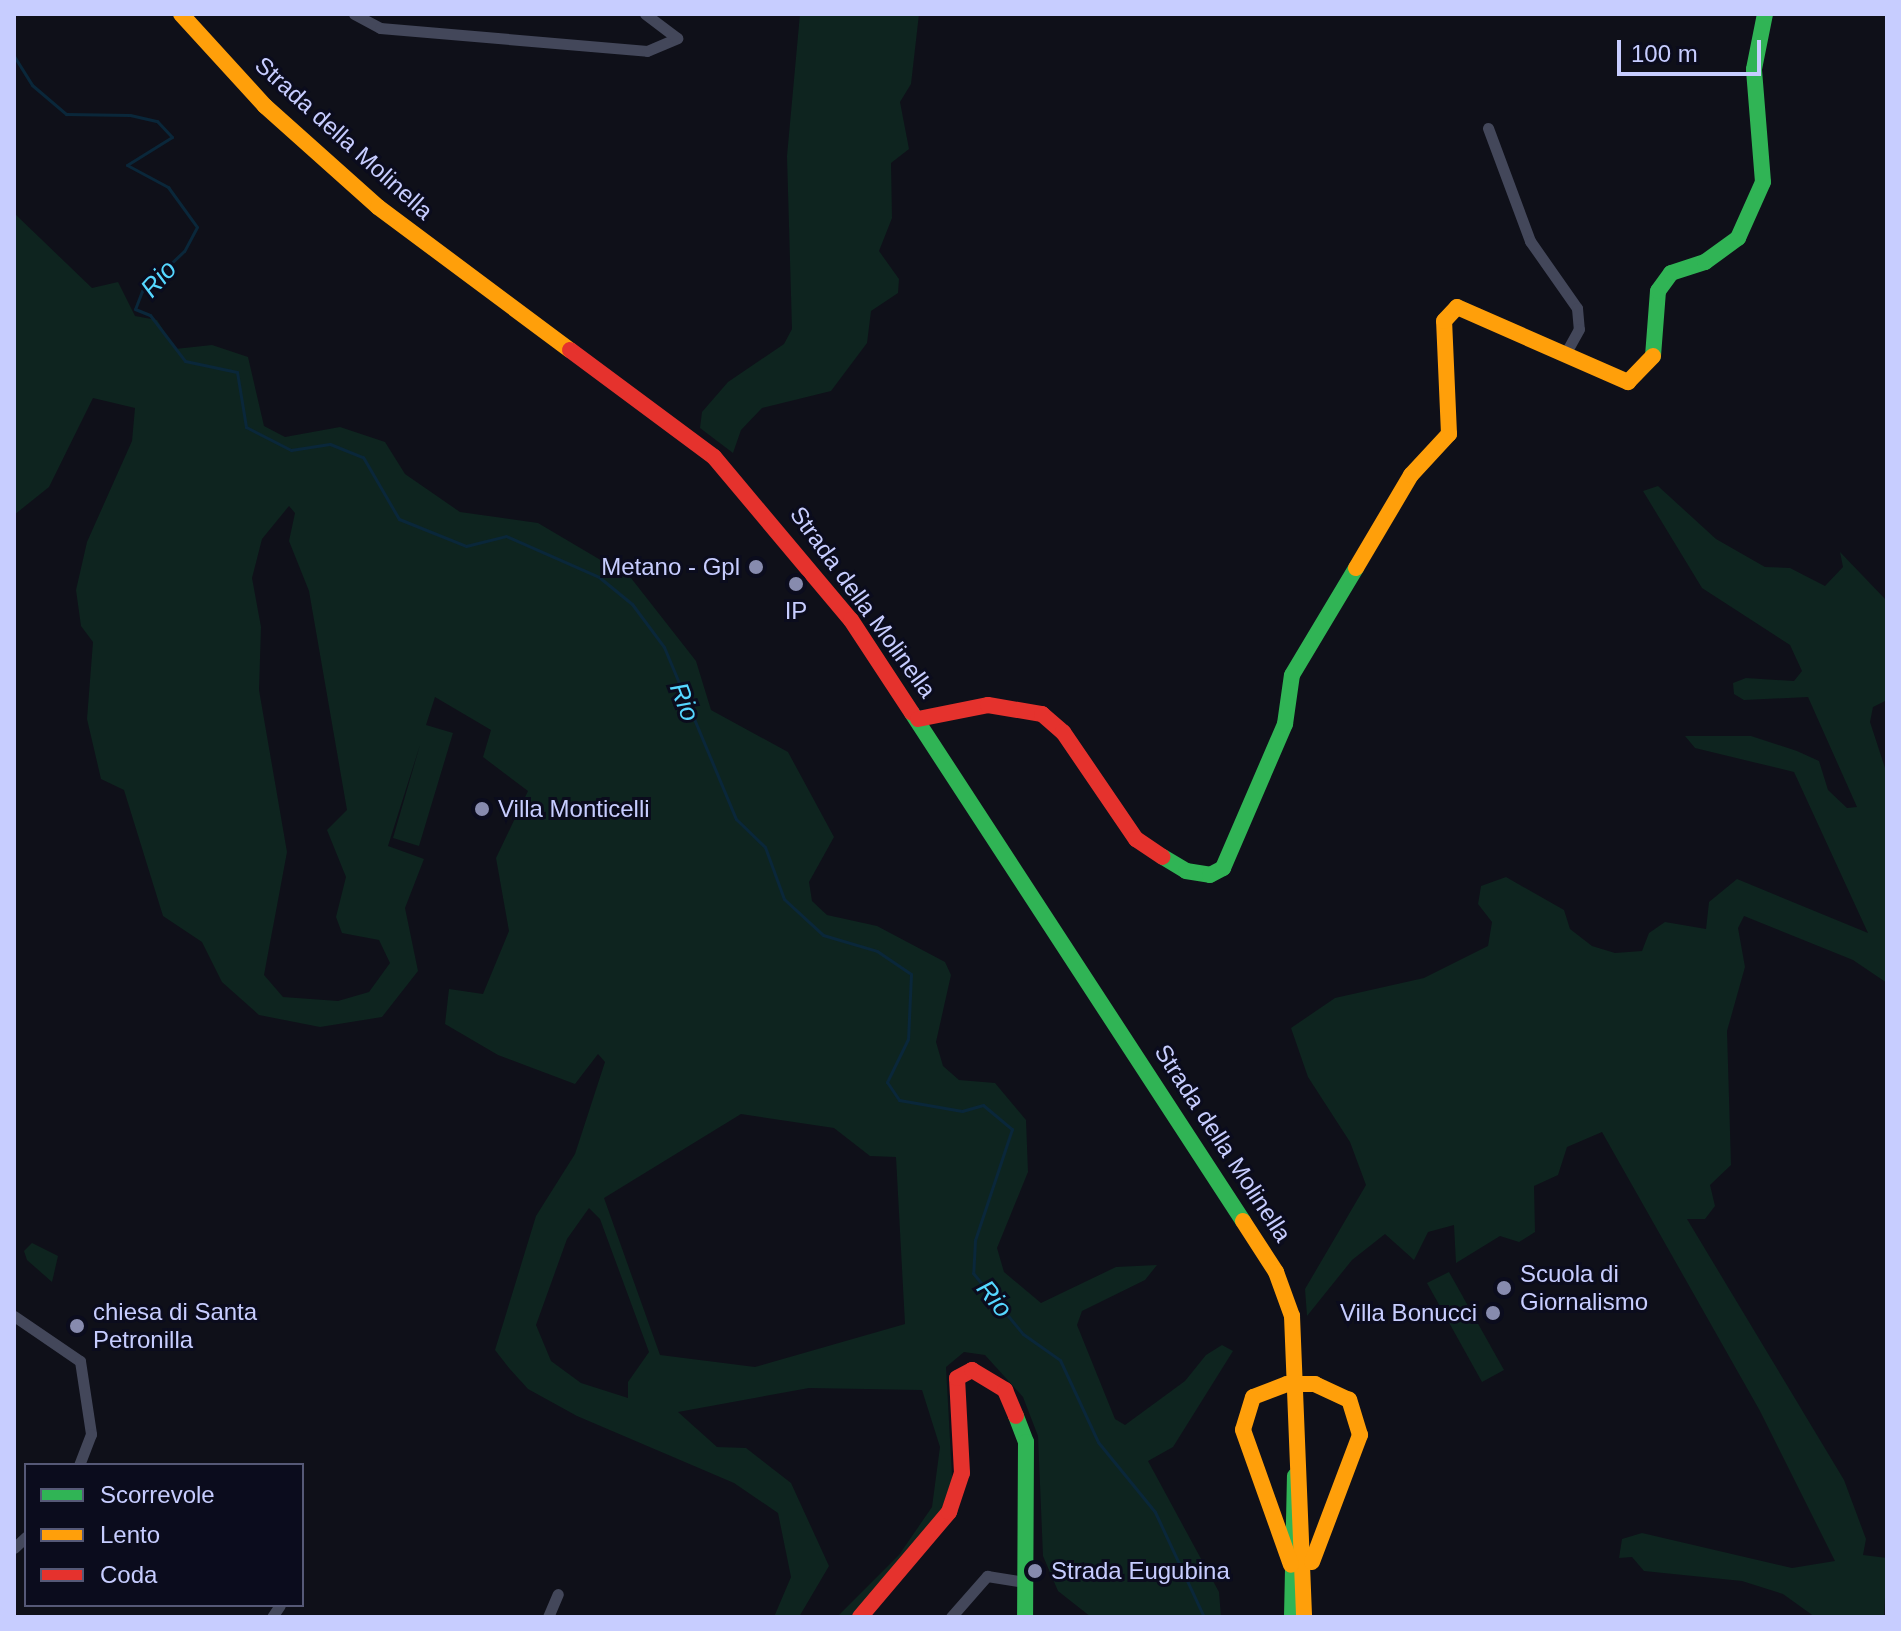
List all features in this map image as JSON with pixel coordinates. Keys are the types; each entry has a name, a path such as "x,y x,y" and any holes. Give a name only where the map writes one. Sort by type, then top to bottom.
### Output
{"street":[{"name":"Strada della Molinella","path":"181,14 265,106 378,207 714,457 787,535 918,719 1258,1237 1292,1316 1300,1451 1304,1617"},
{"path":"354,14 380,28 647,51 677,38 645,14"},
{"path":"918,719 988,705 1042,714 1063,732 1136,839 1186,871 1210,875 1223,868 1285,724 1292,675 1411,475 1449,434 1444,321 1457,307 1473,309 1628,382 1644,371 1654,354 1658,291 1671,273 1705,262 1738,238 1763,182 1754,69 1765,14"},
{"path":"1488,128 1530,241 1577,308 1579,329 1565,354"},
{"path":"14,1316 80,1361 91,1434 80,1463"},
{"path":"860,1617 949,1512 962,1473 953,1392 957,1378 972,1370 1005,1390 1026,1442 1025,1617"},
{"path":"1291,1565 1243,1430 1253,1397 1287,1384 1315,1384 1349,1400 1360,1435 1312,1562"},
{"name":"Strada della Molinella","path":"1300,1451 1312,1562 1313,1617"},
{"name":"Strada della Molinella","path":"1292,1617 1290,1497 1300,1451"},
{"path":"951,1617 987,1576 1026,1582"},
{"path":"548,1617 558,1594"}],"green space":[{"path":"800,14 919,14 911,84 900,102 909,149 891,163 892,218 879,251 899,279 898,293 871,311 867,343 831,391 762,408 741,430 733,453 700,428 702,412 728,382 784,344 792,329 787,156"},
{"path":"14,213 92,288 118,282 135,316 157,320 175,349 212,345 248,357 264,426 285,437 340,427 385,442 405,474 460,512 538,523 631,578 696,661 711,710 788,752 834,837 809,882 812,901 827,915 877,926 945,962 951,975 936,1042 943,1066 959,1080 995,1083 1026,1120 1028,1172 997,1248 1004,1272 1041,1303 1116,1267 1157,1265 1145,1280 1082,1311 1077,1325 1115,1419 1125,1425 1185,1381 1206,1355 1222,1345 1233,1351 1173,1447 1148,1461 1219,1592 1221,1617 1091,1617 1058,1591 1043,1556 1038,1436 1023,1397 985,1355 964,1352 946,1367 953,1494 907,1559 853,1617 837,1617 899,1555 932,1507 940,1447 922,1390 809,1388 678,1412 717,1447 746,1448 791,1483 829,1566 799,1617 774,1617 791,1577 778,1513 734,1483 577,1416 528,1389 495,1350 536,1216 575,1154 605,1062 598,1054 575,1084 498,1055 445,1024 449,989 483,994 509,931 496,858 528,791 483,757 491,730 435,697 426,725 453,733 419,846 393,838 420,745 388,846 424,859 405,908 418,971 382,1017 320,1027 259,1015 222,982 202,942 163,916 124,790 101,779 87,719 93,642 81,626 76,590 87,542 132,441 135,408 93,398 49,487 14,515","holes":["289,506 295,513 289,541 309,591 347,810 327,830 346,877 336,917 342,933 379,940 390,963 369,992 338,1001 283,997 264,975 287,852 259,690 261,627 252,578 262,539","741,1114 834,1128 870,1156 896,1157 905,1324 755,1367 660,1355 604,1198","589,1208 600,1219 649,1352 628,1382 628,1398 581,1383 551,1361 536,1325 567,1239"]},
{"path":"1658,486 1716,539 1765,567 1790,568 1825,586 1843,567 1840,552 1887,601 1887,700 1873,707 1870,722 1887,774 1887,983 1853,960 1744,916 1738,928 1745,967 1727,1031 1731,1165 1710,1185 1715,1206 1705,1219 1687,1219 1844,1480 1866,1539 1863,1555 1887,1558 1884,1617 1815,1617 1783,1594 1742,1581 1644,1571 1632,1557 1619,1558 1622,1539 1642,1533 1792,1568 1835,1561 1760,1411 1602,1132 1567,1147 1558,1175 1534,1186 1535,1232 1519,1242 1500,1236 1456,1263 1454,1225 1428,1232 1414,1260 1385,1234 1352,1260 1307,1316 1305,1289 1366,1185 1350,1142 1308,1077 1291,1028 1335,998 1424,978 1488,946 1492,922 1478,904 1481,886 1506,877 1564,910 1570,929 1592,946 1615,953 1642,951 1649,933 1665,922 1706,929 1709,902 1737,879 1868,933 1794,772 1695,748 1685,736 1751,736 1797,751 1819,761 1828,790 1847,808 1857,807 1808,697 1744,700 1734,694 1733,683 1746,678 1794,681 1802,671 1790,645 1702,588 1643,491"},
{"path":"32,1243 58,1256 52,1282 27,1260 24,1251"},
{"path":"1449,1272 1504,1370 1482,1382 1427,1283"}],"waterway":[{"name":"Rio","path":"14,56 32,85 66,114 130,115 157,121 172,137 127,165 168,187 197,227 184,251 142,291 135,309 150,315 185,361 237,372 246,427 291,450 330,444 363,457 399,519 466,546 506,536 599,577 632,604 664,647 736,819 765,847 784,899 823,935 877,951 911,974 908,1039 887,1082 899,1100 962,1111 983,1105 1012,1129 975,1240 973,1273 1023,1334 1060,1360 1098,1442 1155,1512 1204,1617"}],"traffic: fast":[{"path":"1653,356 1658,291 1671,273 1705,262 1738,238 1763,182 1754,69 1765,14"},
{"path":"1163,857 1186,871 1210,875 1223,868 1285,724 1292,675 1356,568"},
{"path":"912,713 1243,1221"},
{"path":"1016,1416 1026,1442 1025,1617"},
{"path":"1292,1617 1295,1476"}],"traffic: slow":[{"path":"181,14 265,106 378,207 570,350"},
{"path":"1356,568 1411,475 1449,434 1444,321 1457,307 1628,382 1653,356"},
{"path":"1243,1221 1276,1272 1292,1316 1304,1617"},
{"path":"1287,1384 1253,1397 1243,1430 1291,1565"},
{"path":"1287,1384 1315,1384"},
{"path":"1312,1562 1360,1435 1349,1400 1315,1384"}],"traffic: jam":[{"path":"570,350 714,457 851,620 912,713"},
{"path":"918,719 988,705 1042,714 1063,732 1136,839 1163,857"},
{"path":"860,1617 949,1512 962,1473 957,1378 972,1370 1005,1390 1016,1416"}],"place":[{"name":"Metano - Gpl","path":"756,567"},
{"name":"IP","path":"796,584"},
{"name":"Villa Monticelli","path":"482,809"},
{"name":"Scuola di Giornalismo","path":"1504,1288"},
{"name":"Villa Bonucci","path":"1493,1313"},
{"name":"chiesa di Santa Petronilla","path":"77,1326"},
{"name":"Strada Eugubina","path":"1035,1571"}]}
